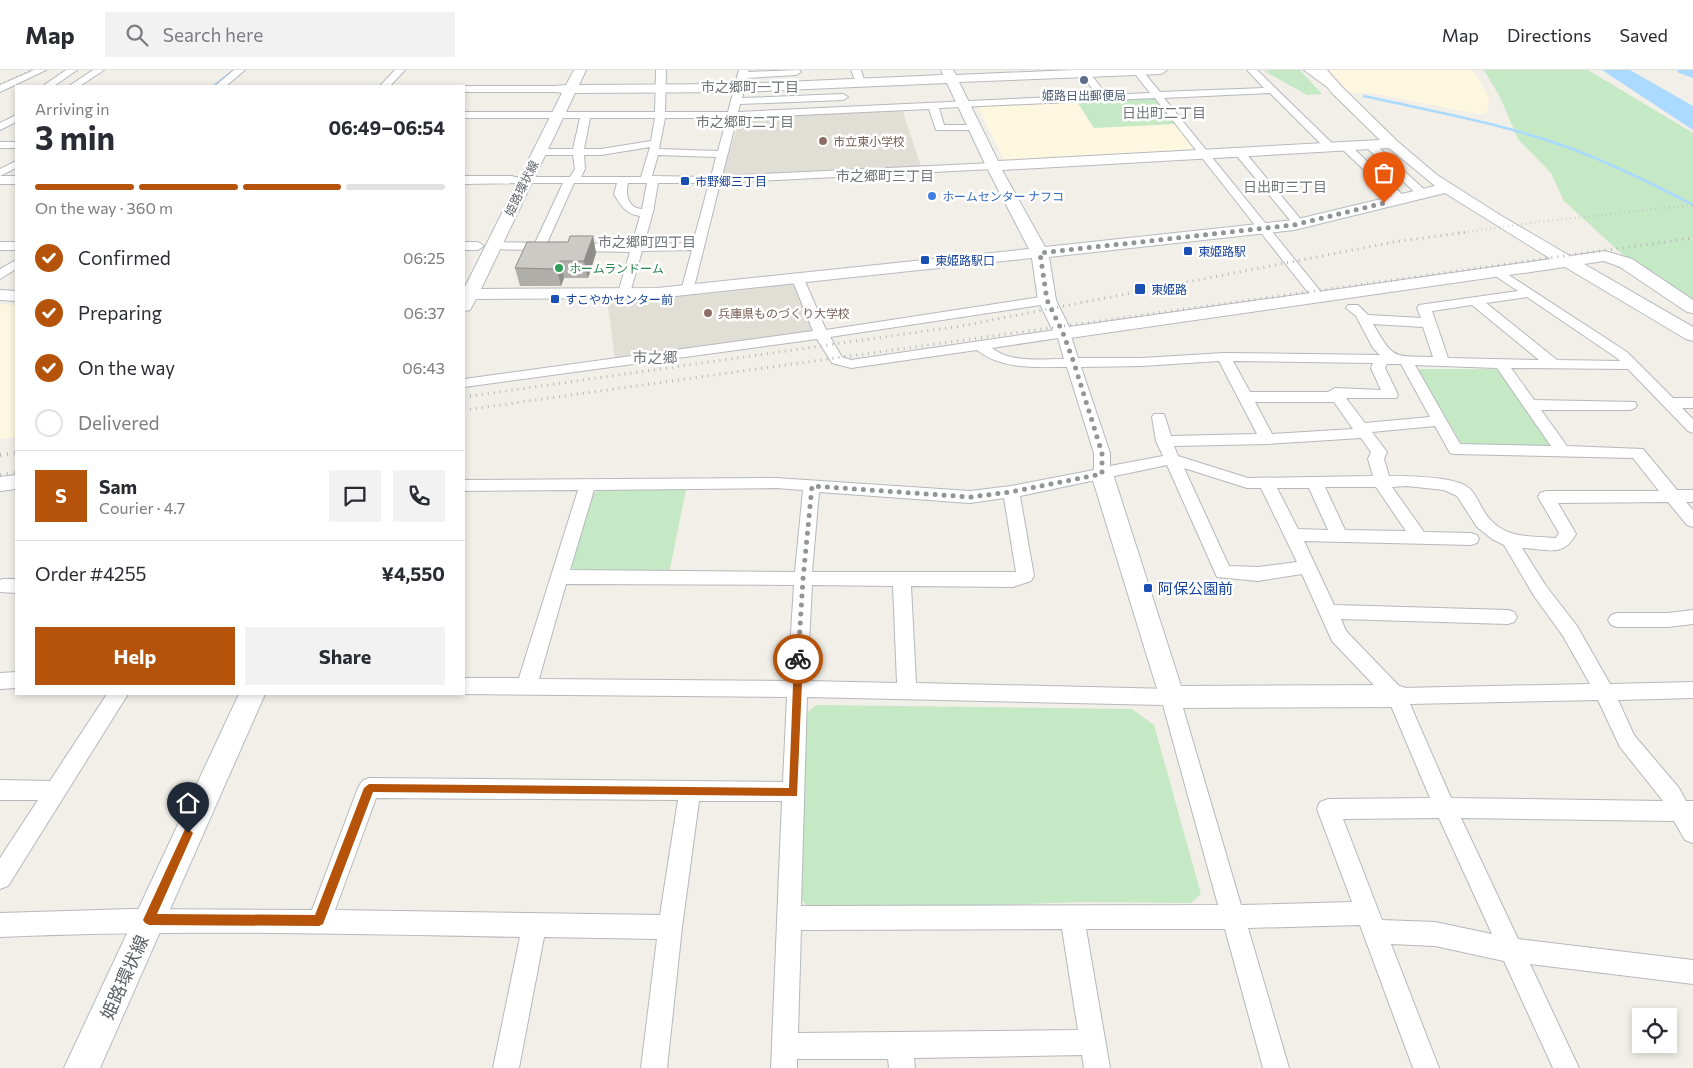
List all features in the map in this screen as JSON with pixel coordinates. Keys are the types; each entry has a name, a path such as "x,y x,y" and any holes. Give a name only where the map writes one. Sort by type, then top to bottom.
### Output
{"street":[{"path":"0,78 19,70"},
{"path":"0,90 41,70"},
{"path":"50,85 72,70"},
{"path":"76,85 99,70"},
{"path":"221,85 240,70"},
{"path":"386,85 400,70"},
{"name":"姫路環状線","path":"466,298 494,246 518,180 552,115 564,89 569,70"},
{"name":"姫路環状線","path":"564,89 580,70"},
{"path":"624,293 647,212 649,180 660,115 661,70"},
{"path":"856,70 860,77"},
{"path":"1137,70 1319,297"},
{"path":"465,89 660,89 738,95 842,91 860,77 1086,74 1107,71 1161,70"},
{"path":"1252,70 1332,149"},
{"path":"1309,70 1337,90"},
{"path":"1320,70 1337,90 1392,144 1432,178 1693,334"},
{"path":"687,291 743,72 796,71 798,86"},
{"path":"1086,74 1100,92"},
{"path":"949,75 993,166 1040,253 1047,300 1063,333 1074,363 1102,453 1102,474 1171,697 1276,1068"},
{"path":"1153,90 1263,81"},
{"path":"738,95 798,86 842,91"},
{"path":"0,90 15,91"},
{"path":"465,115 733,115 932,106 962,100 1100,92 1272,90"},
{"path":"842,91 845,110"},
{"path":"932,106 940,128 974,127"},
{"path":"0,115 15,117"},
{"name":"姫路環状線","path":"468,262 471,246 539,152 552,115"},
{"path":"540,246 572,180 580,169 578,151 586,115"},
{"path":"0,127 15,118"},
{"path":"465,180 716,180 1332,149 1392,144"},
{"path":"0,145 15,145"},
{"path":"1371,146 1423,194"},
{"path":"539,152 600,152 655,147 723,154"},
{"path":"1347,148 1401,199"},
{"path":"1240,153 1299,224"},
{"path":"0,173 15,165"},
{"path":"0,180 15,180"},
{"path":"623,180 620,194 629,210 647,212"},
{"path":"466,298 687,291 1040,253 1299,224 1439,190"},
{"path":"0,246 15,246"},
{"path":"494,246 636,248 698,246"},
{"path":"798,279 821,334 836,360 851,364 1605,256 1626,263 1693,308"},
{"path":"0,275 15,265"},
{"path":"1498,272 1622,355 1693,428"},
{"path":"1442,362 1424,308 1530,293"},
{"path":"0,295 15,296"},
{"path":"465,383 821,334 1047,300"},
{"path":"1475,301 1554,365"},
{"path":"1353,308 1364,319 1380,348 1394,361 1440,421 1456,449 1637,452 1693,521"},
{"path":"1364,319 1430,323"},
{"path":"980,345 992,355 1006,360 1038,363 1142,362 1224,356 1318,356 1394,361 1633,366"},
{"path":"1224,356 1267,439"},
{"path":"1336,397 1335,393 1391,395 1378,368 1394,361"},
{"path":"1501,364 1563,452"},
{"path":"1244,397 1336,397"},
{"path":"1336,397 1379,452 1376,459 1383,481 1382,484 1419,537"},
{"path":"1669,403 1693,403"},
{"path":"1529,405 1630,405"},
{"path":"1159,417 1164,441 1223,572 1258,574 1308,567"},
{"path":"1164,441 1267,439 1440,421"},
{"path":"465,485 588,486 776,483 970,497 1011,492 1172,458 1247,483 1407,481 1446,485 1463,492 1483,523 1511,541 1560,544 1568,534 1546,497 1693,496"},
{"path":"1314,481 1339,536"},
{"path":"0,484 15,482"},
{"path":"1266,483 1330,612 1339,636 1397,696 1445,808 1566,1068"},
{"path":"527,685 588,486"},
{"path":"812,486 803,579 797,689 784,1057 901,1057 1092,1042"},
{"path":"561,577 1013,580 1025,576 1011,492"},
{"path":"1293,535 1471,539"},
{"path":"1511,541 1516,553 1540,591 1570,631 1605,693 1627,741 1686,811 1693,833"},
{"path":"902,580 906,691"},
{"path":"1330,612 1508,617"},
{"path":"1617,620 1693,618"},
{"path":"0,680 15,680"},
{"path":"465,686 527,685 797,689 1171,697 1397,696 1693,690"},
{"path":"0,878 117,695"},
{"name":"姫路環状線","path":"82,1068 252,695"},
{"path":"319,921 369,788 794,792"},
{"path":"0,790 56,791"},
{"path":"654,1068 670,927 690,791"},
{"path":"1426,1068 1328,809 1445,808 1686,811"},
{"path":"790,918 1233,918 1371,922 1510,950 1692,974"},
{"path":"1072,918 1097,1068"},
{"path":"0,925 149,920 319,921 534,927 670,927"},
{"path":"506,1068 534,927"}],"shaded area":[{"path":"1325,70 1472,70 1481,82 1489,100 1487,112 1484,115 1372,93 1346,93"},
{"path":"1076,100 1094,128 1175,124 1196,151 1005,162 977,105"},
{"name":"市立東小学校","path":"902,109 921,166 725,177 722,175 741,116"},
{"name":"兵庫県ものづくり大学校","path":"790,284 796,286 812,329 810,332 615,359 607,298 707,294"},
{"path":"0,304 15,305 15,437 0,439"}],"green space":[{"path":"1300,70 1322,94 1307,95 1264,71"},
{"path":"1484,70 1588,70 1693,133 1693,303 1624,256 1564,201 1551,173 1518,139 1500,97"},
{"path":"1150,97 1155,99 1175,124 1094,128 1076,100"},
{"path":"1420,369 1494,369 1501,371 1550,442 1549,446 1463,446 1417,371"},
{"path":"599,490 686,490 669,573 576,572 571,566 591,495"},
{"path":"816,705 1132,709 1154,725 1201,894 1191,903 1085,902 811,911 801,899 807,713"}],"water":[{"path":"1602,70 1630,70 1693,106 1693,130"}],"building":[{"path":"570,236 593,236 584,261 560,261 557,269 515,268 527,242 568,242"}],"waterway":[{"path":"215,85 234,70"},
{"path":"1684,70 1693,74"},
{"path":"1364,96 1465,118 1540,138 1614,166 1693,205"}],"railway":[{"path":"0,84 32,70"},
{"path":"1459,233 1538,222 1693,205"},
{"path":"465,397 961,326 1394,242 1468,232"},
{"path":"465,410 1693,238"},
{"path":"0,455 15,453"},
{"path":"0,475 15,473"}],"way so far":[{"path":"798,659 812,486 970,497 1011,492 1102,474 1102,453 1074,363 1063,333 1047,300 1040,253 1294,225 1384,203"}],"place":[{"name":"姫路日出郵便局","path":"1084,80"},
{"name":"市立東小学校","path":"823,141"},
{"name":"市野郷三丁目","path":"685,181"},
{"name":"ホームセンター ナフコ","path":"932,196"},
{"name":"東姫路駅","path":"1188,251"},
{"name":"東姫路駅口","path":"925,260"},
{"name":"ホームランドーム","path":"559,268"},
{"name":"東姫路","path":"1140,289"},
{"name":"すこやかセンター前","path":"555,299"},
{"name":"兵庫県ものづくり大学校","path":"708,313"},
{"name":"阿保公園前","path":"1148,588"}],"district":[{"name":"市之郷町一丁目","path":"750,86"},
{"name":"日出町二丁目","path":"1164,112"},
{"name":"市之郷町二丁目","path":"745,121"},
{"name":"市之郷町三丁目","path":"885,175"},
{"name":"日出町三丁目","path":"1285,186"},
{"name":"市之郷町四丁目","path":"647,241"},
{"name":"市之郷","path":"655,357"}],"route":[{"path":"188,833 149,920 319,921 369,788 794,792 798,659"}]}
